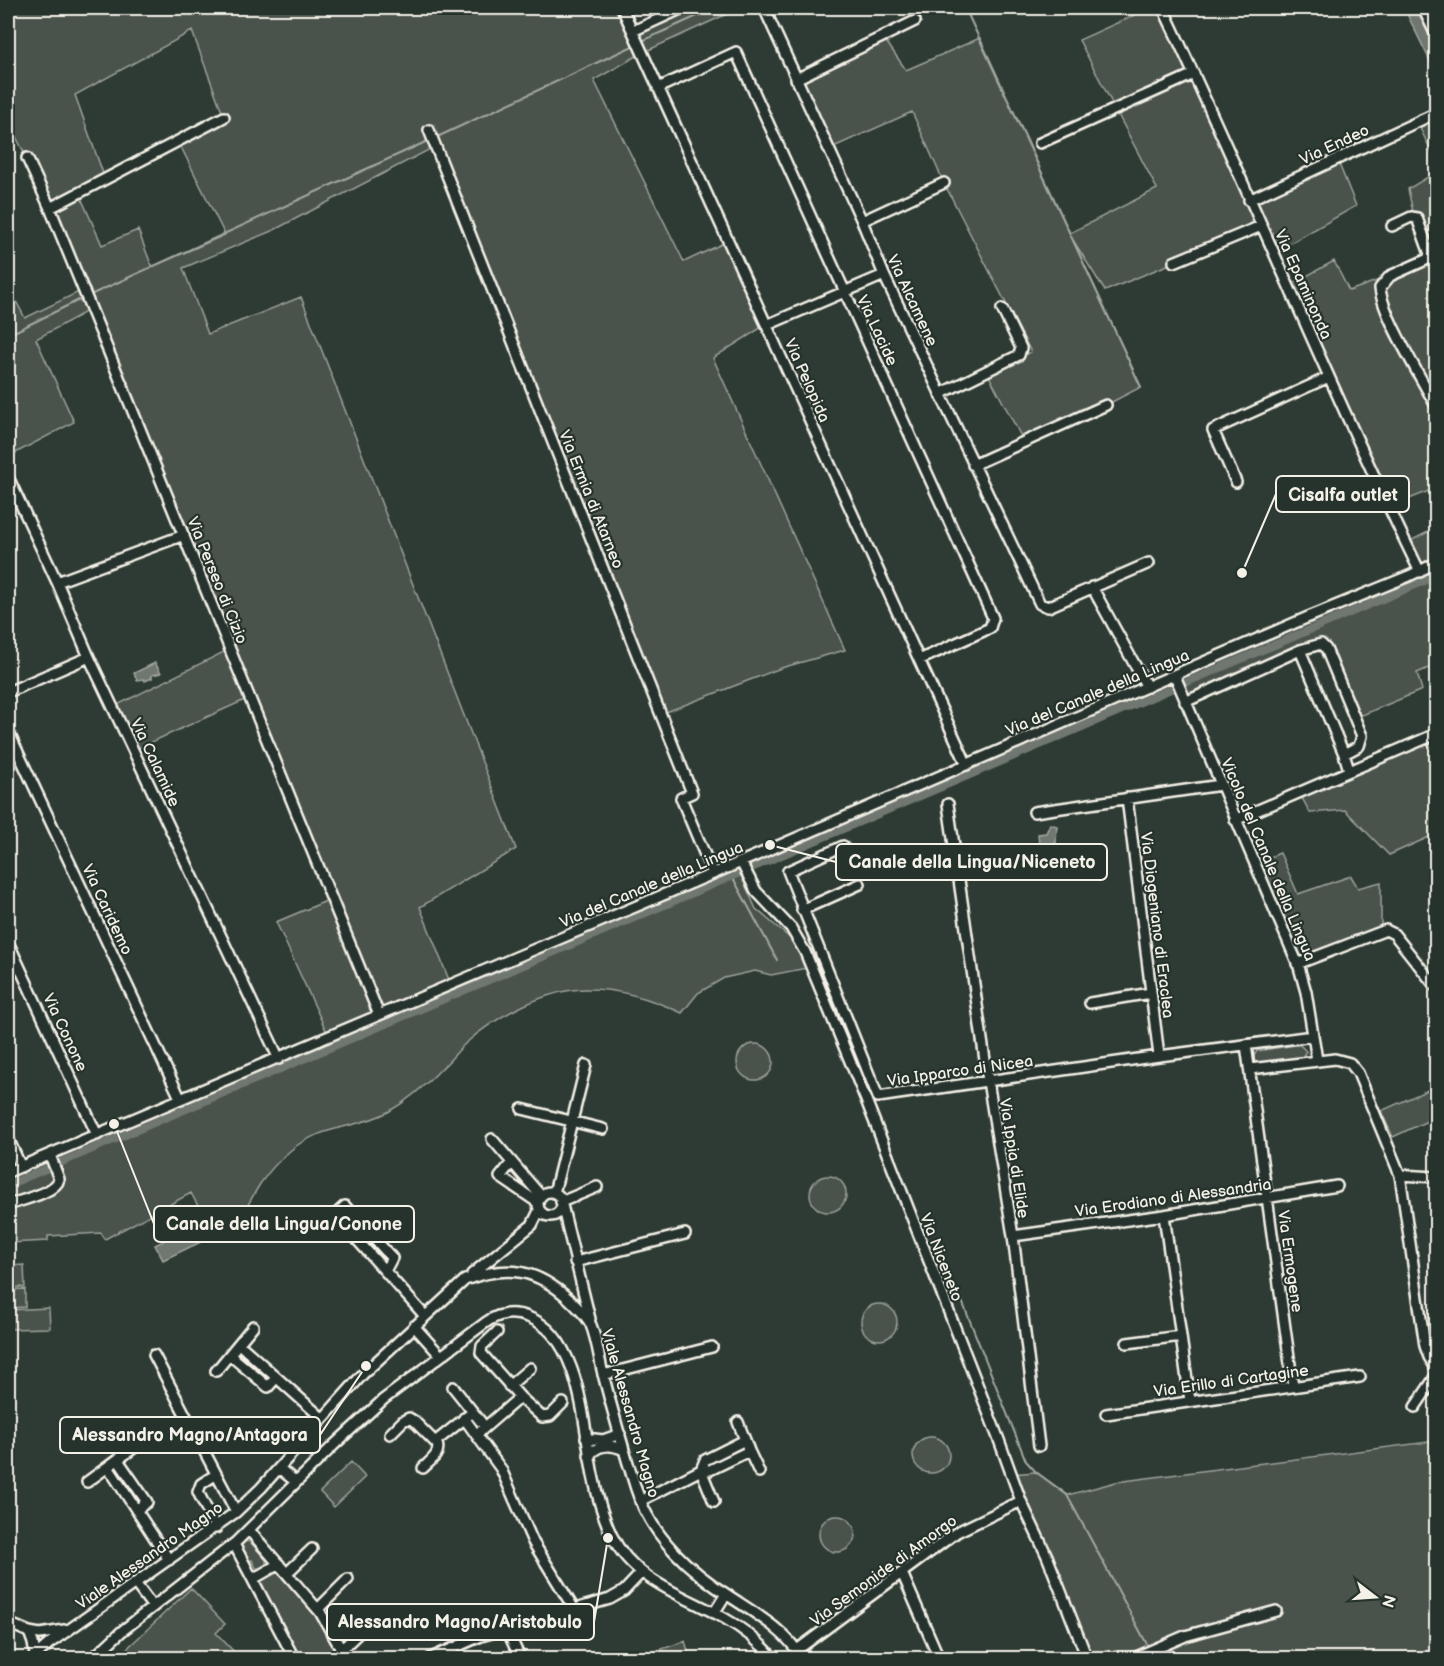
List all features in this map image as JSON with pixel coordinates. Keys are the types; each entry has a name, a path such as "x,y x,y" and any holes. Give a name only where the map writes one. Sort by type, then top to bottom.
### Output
{"street":[{"name":"Via Pelopida","path":"622,8 966,765"},
{"path":"633,31 683,8"},
{"name":"Via Alcamene","path":"764,8 884,274 1039,603 1043,607 1048,607 1092,587"},
{"name":"Via Epaminonda","path":"1162,8 1420,572"},
{"path":"1423,8 1437,35"},
{"path":"796,79 915,21"},
{"name":"Via Lacide","path":"658,87 736,52 993,618 990,628 919,660"},
{"path":"1040,143 1194,74"},
{"name":"Via Endeo","path":"1249,200 1432,115"},
{"path":"50,208 224,117"},
{"name":"Via Ermia di Atarneo","path":"429,130 692,793 681,798 713,874"},
{"name":"Via Perseo di Cizio","path":"27,158 50,208 379,1015"},
{"path":"862,221 944,183"},
{"path":"1392,226 1414,217 1430,254 1428,259 1390,276 1380,288 1393,323 1437,406"},
{"path":"1174,262 1261,226"},
{"path":"766,324 884,274"},
{"path":"940,394 1019,355 1021,348 1002,309"},
{"path":"1236,482 1213,429 1329,377"},
{"path":"974,465 1106,405"},
{"name":"Via Calamide","path":"8,477 89,657 279,1059"},
{"path":"57,582 184,536"},
{"path":"1146,687 1092,587 1149,563"},
{"name":"Via del Canale della Lingua","path":"8,1172 51,1158 97,1135 379,1015 713,874 742,865 966,765 1146,687 1176,678 1292,624 1437,563"},
{"path":"1184,698 1300,650 1321,644 1329,654 1362,737 1359,746 1344,754"},
{"path":"1300,650 1349,771"},
{"path":"8,692 89,657"},
{"name":"Vicolo del Canale della Lingua","path":"1176,678 1234,820 1297,964 1306,992 1317,1060"},
{"name":"Via Caridemo","path":"8,731 181,1100"},
{"path":"1234,820 1437,734"},
{"path":"1034,812 1221,785"},
{"name":"Via Diogeniano di Eraclea","path":"1127,798 1159,1056"},
{"name":"Via Ippia di Elide","path":"948,804 987,1081 1013,1236 1039,1446"},
{"name":"Via Ipparco di Nicea","path":"843,846 788,871 878,1097 1313,1036"},
{"name":"Via Niceneto","path":"742,865 758,894 785,921 800,942 866,1100 1021,1501 1047,1556 1087,1659"},
{"path":"802,910 860,884"},
{"path":"1297,964 1386,930 1395,935 1437,987"},
{"name":"Via Conone","path":"8,942 97,1135"},
{"path":"1090,1003 1151,993"},
{"name":"Via Ermogene","path":"1246,1045 1293,1386"},
{"path":"1250,1070 1317,1060 1341,1060 1350,1063 1357,1070 1400,1175 1425,1346 1437,1368"},
{"path":"554,1193 586,1065"},
{"path":"866,1100 878,1097"},
{"path":"522,1109 603,1129"},
{"path":"8,1138 21,1167"},
{"path":"492,1139 512,1162 539,1203 544,1215 555,1215 561,1210 562,1203"},
{"path":"8,1204 51,1190 58,1183 51,1158"},
{"path":"512,1162 500,1177 539,1203"},
{"path":"1400,1175 1437,1177"},
{"name":"Via Erodiano di Alessandria","path":"1013,1236 1164,1215 1337,1186"},
{"path":"562,1203 597,1187"},
{"path":"465,1280 532,1225 539,1203 549,1192 554,1193 560,1197 562,1203 591,1324"},
{"path":"386,1271 392,1258 345,1206 335,1215 425,1316"},
{"path":"1164,1215 1190,1401"},
{"path":"575,1262 685,1234"},
{"name":"Viale Alessandro Magno","path":"34,1657 236,1512 279,1468 367,1369 465,1280 499,1270 515,1270 530,1274 557,1289 578,1307 591,1324 639,1501 661,1539 687,1565 773,1626 799,1654"},
{"path":"93,1659 122,1631 234,1544 373,1408 440,1355 498,1315 508,1313 536,1321 555,1339 571,1366 577,1386 597,1494 612,1535 622,1553 641,1573 718,1615 756,1641 773,1659"},
{"path":"216,1371 253,1326"},
{"path":"414,1326 440,1355"},
{"path":"497,1332 482,1346 481,1353 509,1386 542,1418 550,1416 563,1403"},
{"path":"1127,1342 1181,1336"},
{"path":"238,1344 322,1418"},
{"path":"603,1375 712,1347"},
{"path":"154,1355 236,1512"},
{"path":"230,1355 268,1388 276,1378"},
{"path":"509,1386 530,1368"},
{"path":"1415,1407 1437,1376"},
{"name":"Via Erillo di Cartagine","path":"1106,1414 1360,1377"},
{"path":"453,1387 485,1427"},
{"path":"476,1435 520,1397"},
{"path":"435,1442 473,1412"},
{"path":"465,1418 501,1469 533,1542 574,1609"},
{"path":"390,1434 405,1420 413,1419 439,1447 437,1453 423,1468"},
{"path":"738,1422 759,1472"},
{"path":"586,1438 603,1440 620,1434"},
{"path":"714,1502 701,1470 705,1460 744,1440"},
{"path":"87,1482 139,1444"},
{"path":"589,1456 594,1450 604,1446 616,1446 624,1450"},
{"path":"639,1501 701,1470 711,1470 749,1451"},
{"path":"118,1460 147,1502 136,1510"},
{"path":"108,1467 169,1560"},
{"path":"279,1468 296,1482"},
{"path":"215,1475 201,1484 198,1492 216,1528"},
{"name":"Via Semonide di Amorgo","path":"799,1654 957,1532 1021,1501"},
{"path":"249,1530 318,1610 344,1654 369,1623"},
{"path":"234,1544 294,1659"},
{"path":"287,1573 312,1549"},
{"path":"253,1579 279,1563"},
{"path":"431,1659 481,1636 614,1598 628,1588 641,1573"},
{"path":"902,1573 939,1659"},
{"path":"318,1610 348,1579"},
{"path":"135,1583 153,1607"},
{"path":"718,1615 729,1596"},
{"path":"1134,1659 1185,1636 1276,1611"},
{"path":"8,1623 40,1634 70,1629"},
{"path":"506,1628 520,1659"},
{"path":"29,1632 33,1642 34,1657"}],"shaded area":[{"path":"8,8 622,8 633,31 683,8 740,8 642,53 594,80 684,262 728,241 767,324 713,358 845,650 781,668 661,714 436,146 274,230 183,268 208,334 301,297 516,849 420,907 451,985 329,1037 276,922 331,899 249,698 134,750 113,707 230,649 91,309 36,339 74,422 8,457 8,286 25,318 83,290 27,158 12,129 8,131","holes":["192,31 224,117 178,141 225,235 152,267 138,230 102,245 79,193 105,179 75,95"]},
{"path":"1150,8 1163,8 1249,199 1337,159 1356,206 1273,253 1261,226 1105,291 1073,240 1141,387 1024,442 987,372 1031,352 944,183 912,112 829,149 796,79 883,37 906,70 980,38 1070,233 1157,189 1079,40"},
{"path":"1404,8 1416,8 1436,50 1436,73"},
{"path":"1436,114 1436,161 1417,122"},
{"path":"1436,172 1436,488 1390,507 1288,286 1334,261 1349,291 1390,276 1430,254 1414,217 1408,189"},
{"path":"1436,528 1436,665 1417,673 1422,690 1355,718 1317,644 1185,702 1175,676 1419,572 1406,543"},
{"path":"155,663 161,673 152,675 152,678 145,681 144,679 137,680 134,673"},
{"path":"1436,734 1436,834 1389,855 1345,810 1310,813 1299,792"},
{"path":"1050,824 1057,826 1056,843 1046,846 1039,844 1038,834 1046,833"},
{"path":"1280,853 1298,894 1351,876 1358,888 1381,882 1381,930 1297,964 1254,863"},
{"path":"732,870 739,871 756,909 798,945 807,968 771,975 755,971 724,978 698,993 682,1013 637,996 601,989 557,993 523,1006 478,1033 425,1085 388,1112 364,1122 314,1136 291,1150 263,1179 237,1222 216,1240 191,1193 105,1239 101,1233 48,1236 48,1241 8,1243 8,1178"},
{"path":"755,1044 768,1049 773,1062 768,1075 755,1080 742,1075 737,1062 742,1049"},
{"path":"1300,1045 1306,1051 1301,1059 1257,1065 1254,1062 1253,1057 1257,1051"},
{"path":"1430,1089 1436,1104 1436,1117 1393,1137 1381,1111"},
{"path":"828,1176 841,1181 846,1194 841,1207 828,1212 815,1207 810,1194 815,1181"},
{"path":"195,1225 203,1241 163,1260 155,1245"},
{"path":"24,1265 25,1287 8,1288 8,1266"},
{"path":"25,1289 25,1307 8,1308 8,1290"},
{"path":"879,1304 892,1309 897,1322 892,1335 879,1340 866,1335 861,1322 866,1309"},
{"path":"49,1308 50,1328 8,1329 8,1310"},
{"path":"931,1437 944,1442 949,1455 944,1468 931,1473 918,1468 913,1455 918,1442"},
{"path":"1436,1441 1436,1658 1087,1658 1011,1474 1036,1472 1068,1495 1116,1482"},
{"path":"351,1462 365,1477 334,1507 320,1492"},
{"path":"837,1516 850,1521 855,1534 850,1547 837,1552 824,1547 819,1534 824,1521"},
{"path":"245,1541 250,1542 266,1560 263,1569 256,1568 252,1560 248,1562 239,1544"},
{"path":"276,1571 316,1613 342,1658 300,1658 259,1583 260,1580"},
{"path":"191,1588 225,1624 216,1633 240,1658 117,1658"},
{"path":"685,1641 690,1658 646,1658 645,1655"}],"waterway":[{"path":"642,41 715,8"},
{"path":"965,8 1141,387"},
{"path":"435,138 637,44"},
{"path":"88,296 430,140"},
{"path":"8,335 83,298"},
{"path":"8,1185 1436,576"},
{"path":"732,876 777,960"},
{"path":"960,1296 1026,1461 1036,1472 1067,1495 1149,1648"}],"place":[{"name":"Cisalfa outlet","path":"1242,573"},
{"name":"Canale della Lingua/Niceneto","path":"770,845"},
{"name":"Canale della Lingua/Conone","path":"114,1124"},
{"name":"Alessandro Magno/Antagora","path":"366,1366"},
{"name":"Alessandro Magno/Aristobulo","path":"608,1538"}]}
